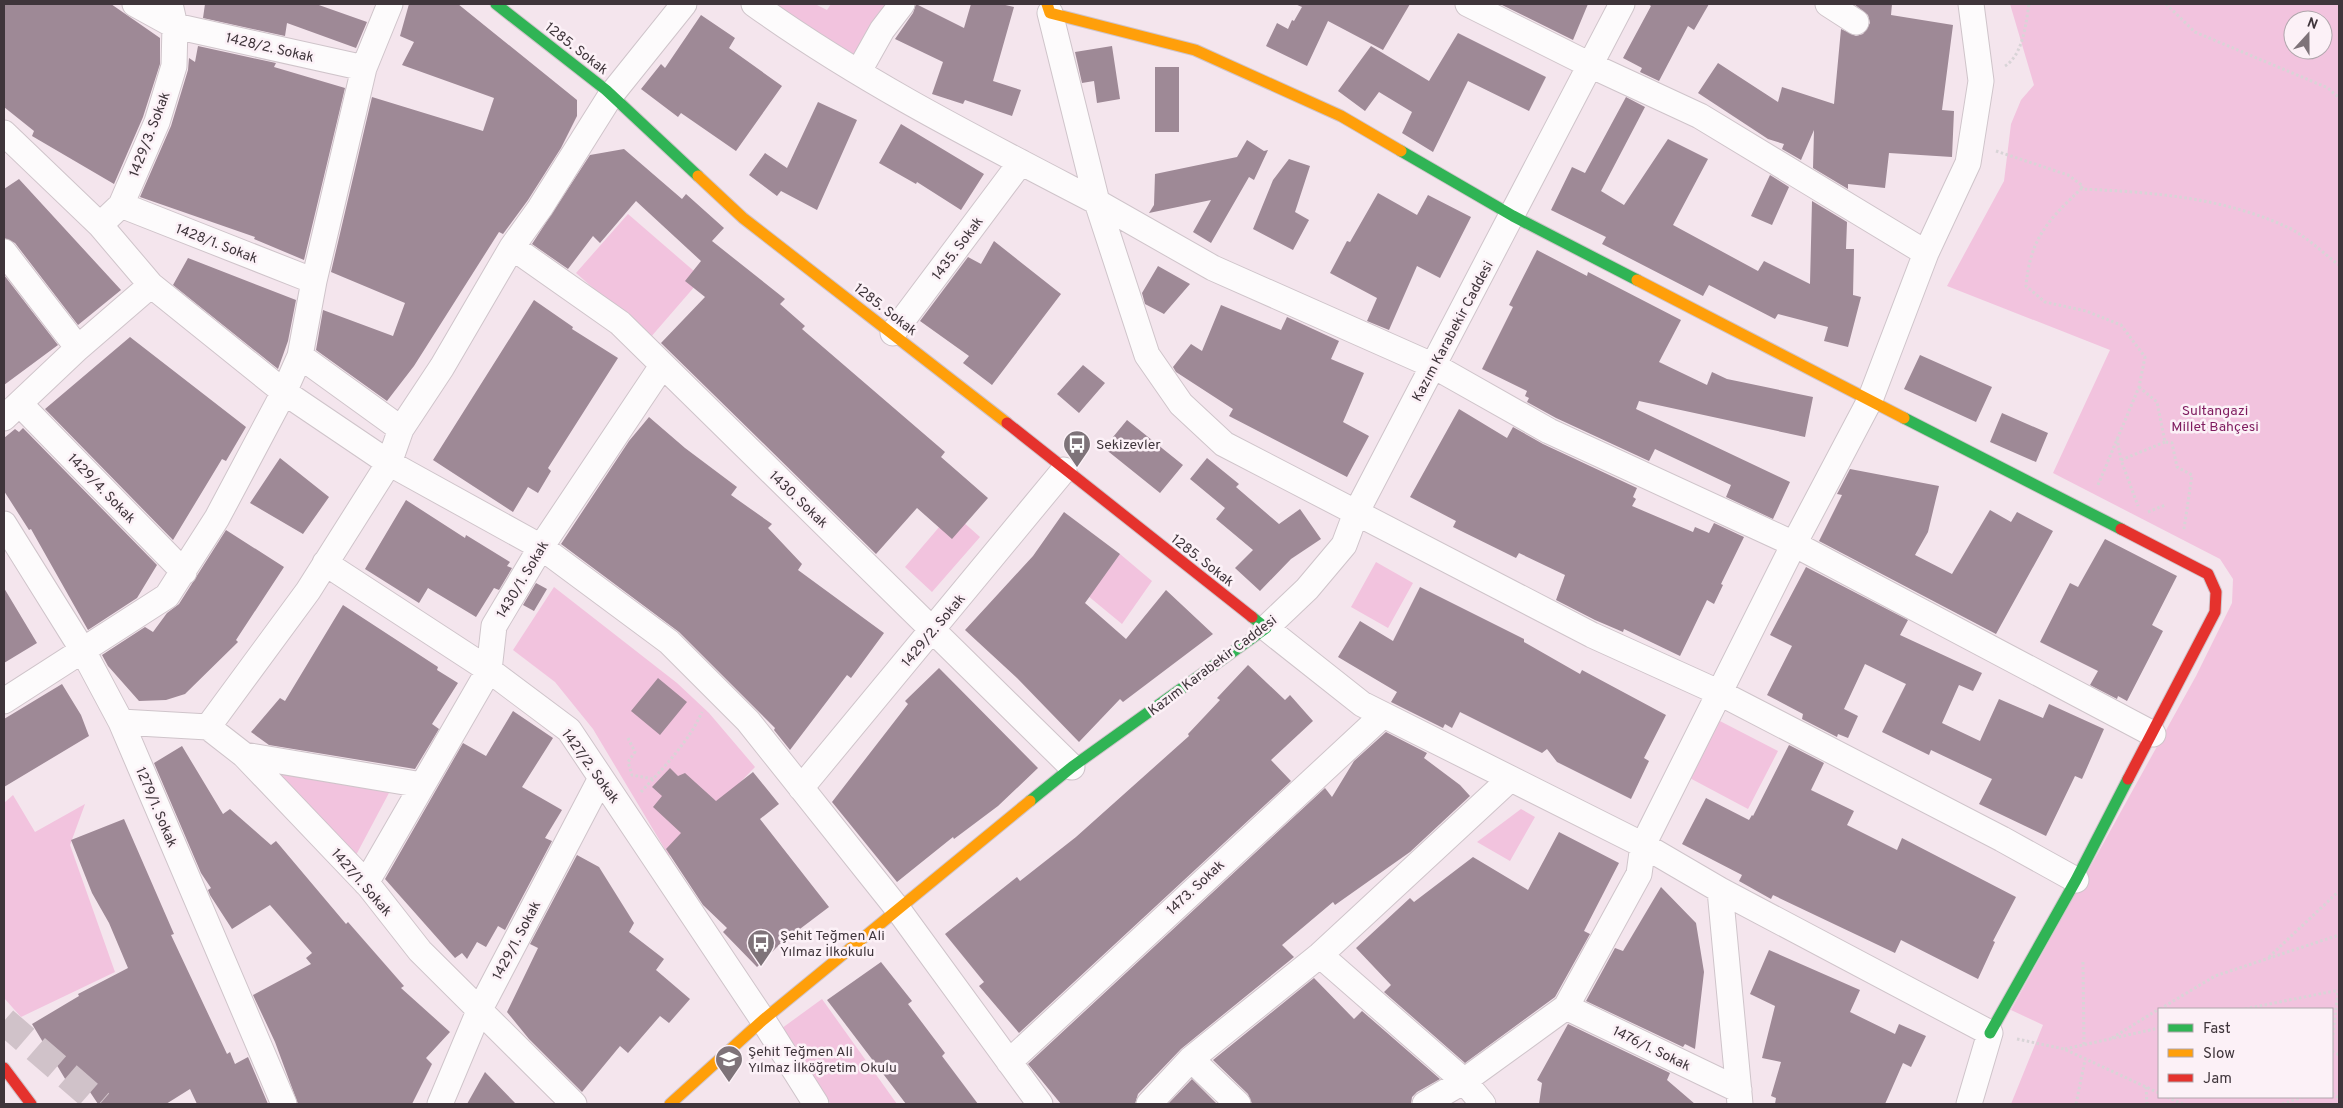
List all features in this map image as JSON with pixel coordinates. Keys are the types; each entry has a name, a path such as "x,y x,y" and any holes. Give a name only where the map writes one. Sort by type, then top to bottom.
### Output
{"street":[{"name":"1428/2. Sokak","path":"135,4 364,68"},
{"path":"4,701 167,596 217,518 284,392 300,356 314,281 364,68 390,4"},
{"name":"1285. Sokak","path":"496,4 611,95 743,218 893,333 1266,628"},
{"path":"121,722 208,727 308,591 326,563 389,463 401,430 512,247 540,208 611,95 684,4"},
{"path":"754,4 800,36 971,136 1097,202 1213,268 1434,366 1549,430 1794,544 2153,734"},
{"path":"859,71 882,30 902,4"},
{"path":"1468,4 1590,65 1700,116 1926,253"},
{"name":"Kazım Karabekir Caddesi","path":"670,1104 763,1020 896,908 1072,767 1266,628 1307,589 1344,545 1356,513 1513,216 1622,4"},
{"path":"1828,4 1856,22"},
{"path":"1425,1104 1464,1081 1566,1007 1639,874 1643,845 1794,544 1870,400 1926,253 1968,163 1981,81 1971,4"},
{"path":"1969,1104 1990,1033 2076,880 2215,612 2216,592 2208,574 1513,216 1341,116 1194,50 1049,9 1097,202 1147,355 1181,404 1224,444 1592,635 1720,693 2002,839 2076,880"},
{"name":"1429/3. Sokak","path":"100,225 121,205 160,113 174,66 173,15"},
{"path":"6,139 100,225 151,285 284,392 389,463 541,547 669,642 748,721 896,908 1040,1104"},
{"name":"1435. Sokak","path":"893,333 1021,162"},
{"name":"1428/1. Sokak","path":"121,205 314,281"},
{"name":"1430. Sokak","path":"512,247 620,323 1072,767"},
{"path":"4,252 78,348"},
{"path":"12,411 78,348 151,285"},
{"path":"300,356 401,430"},
{"name":"1430/1. Sokak","path":"366,882 489,670 494,626 541,547 662,366"},
{"name":"1429/4. Sokak","path":"12,411 184,572"},
{"name":"1429/2. Sokak","path":"801,788 1064,470"},
{"name":"1279/1. Sokak","path":"4,524 82,649 121,722 284,1104"},
{"name":"1427/2. Sokak","path":"326,563 489,670 569,730 600,780 624,811 763,1020 816,1104"},
{"path":"1266,628 1362,704 1643,845 1720,890 1990,1033"},
{"name":"1473. Sokak","path":"1009,1062 1383,715"},
{"name":"1427/1. Sokak","path":"208,727 244,756 366,882 420,951 574,1104"},
{"path":"244,756 422,785"},
{"path":"1149,1104 1191,1059 1320,955 1510,779"},
{"name":"1429/1. Sokak","path":"440,1104 479,1011 600,780"},
{"path":"1720,890 1739,1097"},
{"path":"1320,955 1464,1081 1483,1104"},
{"name":"1476/1. Sokak","path":"1566,1007 1739,1097"},
{"path":"1191,1059 1238,1104"},
{"path":"4,1068 31,1104"}],"path":[{"path":"1981,81 2012,61 2026,28 2029,4"},
{"path":"2166,4 2195,32 2328,88 2339,98"},
{"path":"1972,143 2068,175 2083,186 2050,218 2032,252 2027,266 2026,286 2044,302 2086,311 2121,325 2145,357 2139,388 2088,512"},
{"path":"2080,189 2139,192 2218,203 2288,227 2339,265"},
{"path":"2139,388 2157,402 2164,442"},
{"path":"2117,438 2121,460 2139,510 2147,512 2164,505"},
{"path":"2121,460 2164,442 2172,443 2177,467 2192,475 2179,559"},
{"path":"624,811 670,762 696,725 714,687"},
{"path":"628,738 635,752 628,762 632,774 653,779"},
{"path":"2267,959 2339,891"},
{"path":"2161,1008 2215,976 2339,935"},
{"path":"2083,962 2084,1045"},
{"path":"2250,1008 2339,990 2333,1037"},
{"path":"2109,1040 2158,1010"},
{"path":"2064,1049 2158,1028"},
{"path":"1990,1033 2064,1049 2158,1092"},
{"path":"2076,1104 2085,1060"},
{"path":"2146,1087 2147,1104"},
{"path":"2169,1098 2183,1104"},
{"path":"2282,1104 2300,1098"}],"green space":[{"path":"769,4 815,4 827,10 831,4 885,4 855,56"},
{"name":"Sultangazi Millet Bahçesi","path":"2010,4 2339,4 2339,1104 2011,1104 2043,1025 2011,1010 2196,676 2232,603 2233,579 2220,559 2053,473 2110,350 1947,286 2004,181 2011,124 2021,100 2034,85"},
{"path":"628,214 702,278 650,338 576,273"},
{"path":"952,512 980,537 932,592 905,567"},
{"path":"1120,554 1152,581 1122,624 1076,586 1095,588"},
{"path":"1376,562 1413,583 1388,628 1351,607"},
{"path":"554,587 677,683 709,713 755,767 669,856 593,729 555,682 513,650"},
{"path":"1716,719 1778,751 1748,809 1686,776"},
{"path":"280,771 390,791 355,857 277,780"},
{"path":"13,795 35,832 85,804 70,845 115,972 21,1017 4,998 4,803"},
{"path":"1521,809 1535,817 1510,861 1477,842"},
{"path":"822,999 897,1104 831,1104 778,1031"}],"building":[{"path":"4,4 111,4 160,38 160,64 143,117 114,184 32,136 34,131 4,107"},
{"path":"205,4 316,4 367,22 356,48 287,23 285,36 203,18"},
{"path":"409,4 458,4 577,100 577,116 561,148 528,200 503,234 499,232 414,366 387,401 316,350 323,310 393,336 405,303 331,272 372,97 483,131 494,98 402,65 414,42 400,36"},
{"path":"916,4 964,28 971,4 1001,4 1014,7 993,81 1021,90 1012,116 965,100 963,104 932,94 943,62 895,39 913,13"},
{"path":"1295,4 1410,4 1383,50 1328,21 1307,66 1266,46 1277,23 1288,29 1292,20 1294,21 1302,7"},
{"path":"1500,4 1588,4 1573,40"},
{"path":"1648,4 1709,4 1694,30 1688,26 1659,81 1640,72 1642,68 1623,58 1651,6"},
{"path":"1854,4 1892,4 1891,15 1953,25 1942,110 1954,111 1952,157 1889,153 1885,188 1848,184 1848,189 1813,168 1814,130 1801,160 1782,149 1784,144 1768,139 1698,93 1718,63 1778,102 1782,87 1834,104 1841,29 1856,36 1863,34 1870,23 1868,15"},
{"path":"701,15 735,38 729,48 782,86 736,151 681,113 678,117 641,89 661,64 665,68"},
{"path":"1458,33 1546,77 1529,111 1468,81 1433,152 1402,133 1412,112 1379,92 1365,111 1338,91 1371,46 1429,81"},
{"path":"198,46 276,63 274,67 345,88 304,260 254,239 255,237 140,197 171,126 188,70 189,58 195,62"},
{"path":"1112,46 1120,99 1097,103 1094,81 1082,83 1075,52"},
{"path":"1155,67 1179,67 1179,132 1155,132"},
{"path":"1626,97 1645,107 1601,191 1624,205 1668,139 1708,159 1673,225 1758,271 1764,261 1810,284 1812,201 1847,222 1846,249 1854,249 1853,295 1861,297 1848,347 1824,341 1828,327 1778,314 1775,319 1709,285 1703,296 1602,244 1606,237 1551,210 1572,167 1585,173"},
{"path":"818,102 857,120 817,210 781,191 777,196 749,175 765,153 787,168"},
{"path":"901,124 984,174 961,210 917,182 916,184 879,163"},
{"path":"1247,140 1264,151 1268,150 1254,180 1249,177 1211,243 1193,232 1211,200 1149,213 1154,205 1155,174 1237,157"},
{"path":"624,149 682,199 686,194 724,228 712,241 785,299 780,304 805,326 802,329 945,452 941,457 988,498 952,539 917,508 876,554 661,343 705,297 685,281 701,261 636,201 600,243 593,236 568,269 532,244 590,155"},
{"path":"1289,159 1310,166 1295,212 1309,220 1293,250 1253,229 1273,180"},
{"path":"1770,175 1789,187 1772,225 1751,216"},
{"path":"19,179 121,290 78,325 15,243 4,238 4,189"},
{"path":"1378,193 1417,215 1428,195 1471,217 1440,278 1417,266 1389,330 1367,321 1377,298 1330,273 1347,241 1350,242"},
{"path":"994,241 1061,294 992,385 963,363 969,356 920,321 968,257 981,264"},
{"path":"1537,250 1587,276 1588,272 1681,320 1659,362 1707,385 1712,372 1727,379 1813,397 1805,437 1639,401 1636,409 1790,482 1773,519 1726,497 1731,485 1655,449 1649,461 1556,418 1527,402 1529,398 1525,396 1527,391 1482,369 1513,307 1509,305"},
{"path":"188,258 296,300 288,341 278,369 173,285"},
{"path":"1158,266 1190,284 1164,314 1145,304 1142,293"},
{"path":"4,275 58,345 4,385"},
{"path":"534,300 573,327 572,329 618,358 548,468 551,471 538,493 528,487 513,512 433,460"},
{"path":"1221,305 1281,330 1287,317 1339,341 1331,359 1364,373 1343,422 1369,436 1347,477 1229,416 1233,409 1176,372 1173,367 1191,344 1202,351"},
{"path":"130,337 246,427 226,461 222,459 173,540 45,409"},
{"path":"1920,355 1992,387 1976,422 1904,389"},
{"path":"1083,365 1105,383 1079,413 1057,394"},
{"path":"1459,409 1507,438 1513,427 1543,444 1637,488 1633,497 1636,499 1632,506 1693,532 1695,527 1709,533 1714,523 1744,537 1721,584 1723,585 1714,604 1707,600 1680,656 1624,629 1623,632 1595,620 1556,600 1565,575 1519,553 1516,558 1453,527 1456,521 1410,497"},
{"path":"2002,413 2048,433 2036,462 1990,442"},
{"path":"649,417 685,448 737,487 731,495 772,524 768,528 802,564 798,570 884,633 851,678 847,675 790,750 774,730 775,728 679,632 561,544 629,441"},
{"path":"1127,420 1183,465 1160,493 1104,448"},
{"path":"23,428 157,565 137,598 88,630 31,529 29,530 4,491 4,438 15,429 19,432"},
{"path":"280,458 329,497 303,534 250,503"},
{"path":"1207,458 1239,484 1236,487 1279,524 1300,509 1321,539 1291,559 1260,591 1235,568 1253,550 1216,519 1225,508 1190,479"},
{"path":"1850,469 1939,486 1928,532 1915,555 1952,574 1990,510 2011,522 2017,512 2053,531 1996,634 1819,541 1842,495 1837,494"},
{"path":"406,500 465,538 466,535 510,562 507,566 512,568 499,590 494,588 476,617 428,588 419,603 365,569"},
{"path":"1064,512 1120,554 1085,603 1126,639 1166,590 1213,634 1123,702 1120,699 1079,742 1017,678 965,630 1033,556"},
{"path":"226,530 284,567 236,640 238,642 185,694 166,700 139,701 108,666 102,655 145,627 153,632 167,613 179,604"},
{"path":"2105,539 2177,576 2152,625 2163,631 2127,701 2118,696 2117,699 2090,685 2098,671 2040,642 2070,583 2078,587"},
{"path":"1806,567 1908,620 1900,635 1982,673 1973,691 1959,685 1942,723 1980,741 1999,699 2043,718 2049,704 2104,729 2082,779 2075,776 2046,836 1979,804 1992,779 1931,750 1929,755 1882,732 1906,684 1865,664 1844,709 1858,716 1848,738 1838,734 1837,737 1802,719 1803,714 1767,695 1792,646 1770,635"},
{"path":"536,583 547,589 534,611 523,605"},
{"path":"1420,587 1524,639 1524,642 1580,674 1582,670 1666,715 1644,758 1649,761 1631,799 1557,762 1547,749 1542,753 1460,712 1452,728 1445,724 1443,728 1391,702 1397,692 1338,657 1360,621 1393,641"},
{"path":"4,588 37,643 4,663"},
{"path":"343,605 438,667 437,670 458,683 432,724 439,729 415,769 269,745 251,732 280,698 285,701"},
{"path":"1248,665 1285,700 1290,695 1313,721 1271,760 1291,781 1019,1033 979,986 984,982 945,934 1017,877 1020,881 1076,837 1189,736 1188,734 1220,700 1217,698"},
{"path":"939,668 1038,768 998,806 954,839 953,837 897,882 832,802 908,704 905,701"},
{"path":"658,678 687,702 660,735 631,711"},
{"path":"62,684 81,715 89,736 4,787 4,719"},
{"path":"513,711 553,738 522,787 562,810 545,838 552,841 505,930 498,926 486,947 477,942 467,959 462,953 455,958 385,879 463,743 486,756"},
{"path":"1386,732 1427,753 1424,758 1460,785 1470,796 1410,852 1335,905 1333,902 1282,945 1294,957 1181,1049 1138,1094 1135,1104 1061,1104 1028,1064 1325,788 1332,797 1354,761"},
{"path":"1789,745 1824,763 1811,790 1854,811 1847,825 1897,850 1902,838 2016,897 1993,941 1995,942 1978,979 1901,940 1895,953 1773,895 1771,899 1739,881 1742,875 1682,844 1706,798 1749,820 1753,816"},
{"path":"182,746 223,814 230,809 271,845 276,841 346,924 348,922 404,986 401,988 450,1032 426,1058 432,1064 412,1104 298,1104 275,1042 253,995 311,964 306,958 312,953 270,905 232,929 210,895 208,890 211,888 201,873 154,763"},
{"path":"670,768 678,776 685,773 716,801 753,772 779,804 760,819 829,907 780,944 757,967 723,932 727,928 703,905 666,849 681,833 653,807 662,796 652,787"},
{"path":"124,819 174,934 171,935 227,1054 230,1052 235,1064 248,1057 268,1104 197,1104 190,1089 166,1104 98,1104 82,1080 70,1087 32,1024 79,996 78,994 128,968 109,923 92,893 71,840"},
{"path":"1559,832 1619,863 1584,931 1590,934 1555,997 1465,1063 1384,992 1391,985 1356,948 1410,898 1414,902 1473,857 1528,890"},
{"path":"577,855 599,867 634,923 629,932 664,959 656,970 690,999 669,1023 660,1016 628,1053 620,1046 582,1092 529,1039 507,1012 538,948 530,944"},
{"path":"1661,887 1696,923 1704,972 1695,1049 1685,1044 1683,1047 1586,1001 1615,948 1623,951"},
{"path":"1769,950 1860,990 1850,1012 1895,1034 1899,1024 1926,1036 1911,1067 1903,1063 1885,1104 1775,1104 1776,1098 1771,1096 1781,1062 1762,1058 1775,1006 1750,994"},
{"path":"881,962 912,1001 908,1004 945,1053 942,1056 978,1104 906,1104 827,1000"},
{"path":"1314,978 1354,1019 1362,1011 1440,1079 1417,1092 1412,1097 1411,1104 1252,1104 1248,1094 1213,1060"},
{"path":"1568,1024 1670,1073 1667,1080 1695,1104 1539,1104 1542,1083 1537,1080"},
{"path":"485,1072 516,1104 467,1104"},
{"path":"1192,1079 1217,1104 1168,1104"}],"tunnel":[{"path":"4,1021 100,1104"}],"traffic: fast":[{"path":"496,4 606,90 698,176"},
{"path":"1401,151 1513,216 1637,280"},
{"path":"1904,418 2121,529"},
{"path":"1030,801 1072,767 1266,628 1252,617"},
{"path":"1990,1033 2076,880 2128,779"}],"traffic: slow":[{"path":"1047,4 1050,13 1195,50 1341,116 1401,151"},
{"path":"698,176 743,218 1007,423"},
{"path":"1637,280 1904,418"},
{"path":"670,1104 763,1020 1030,801"}],"traffic: jam":[{"path":"1007,423 1252,617"},
{"path":"2121,529 2208,574 2216,592 2215,612 2128,779"},
{"path":"4,1068 31,1104"}],"place":[{"name":"Sekizevler","path":"1077,468"},
{"name":"Şehit Teğmen Ali Yılmaz İlkokulu","path":"761,967"},
{"name":"Şehit Teğmen Ali Yılmaz İlköğretim Okulu","path":"729,1083"}]}
